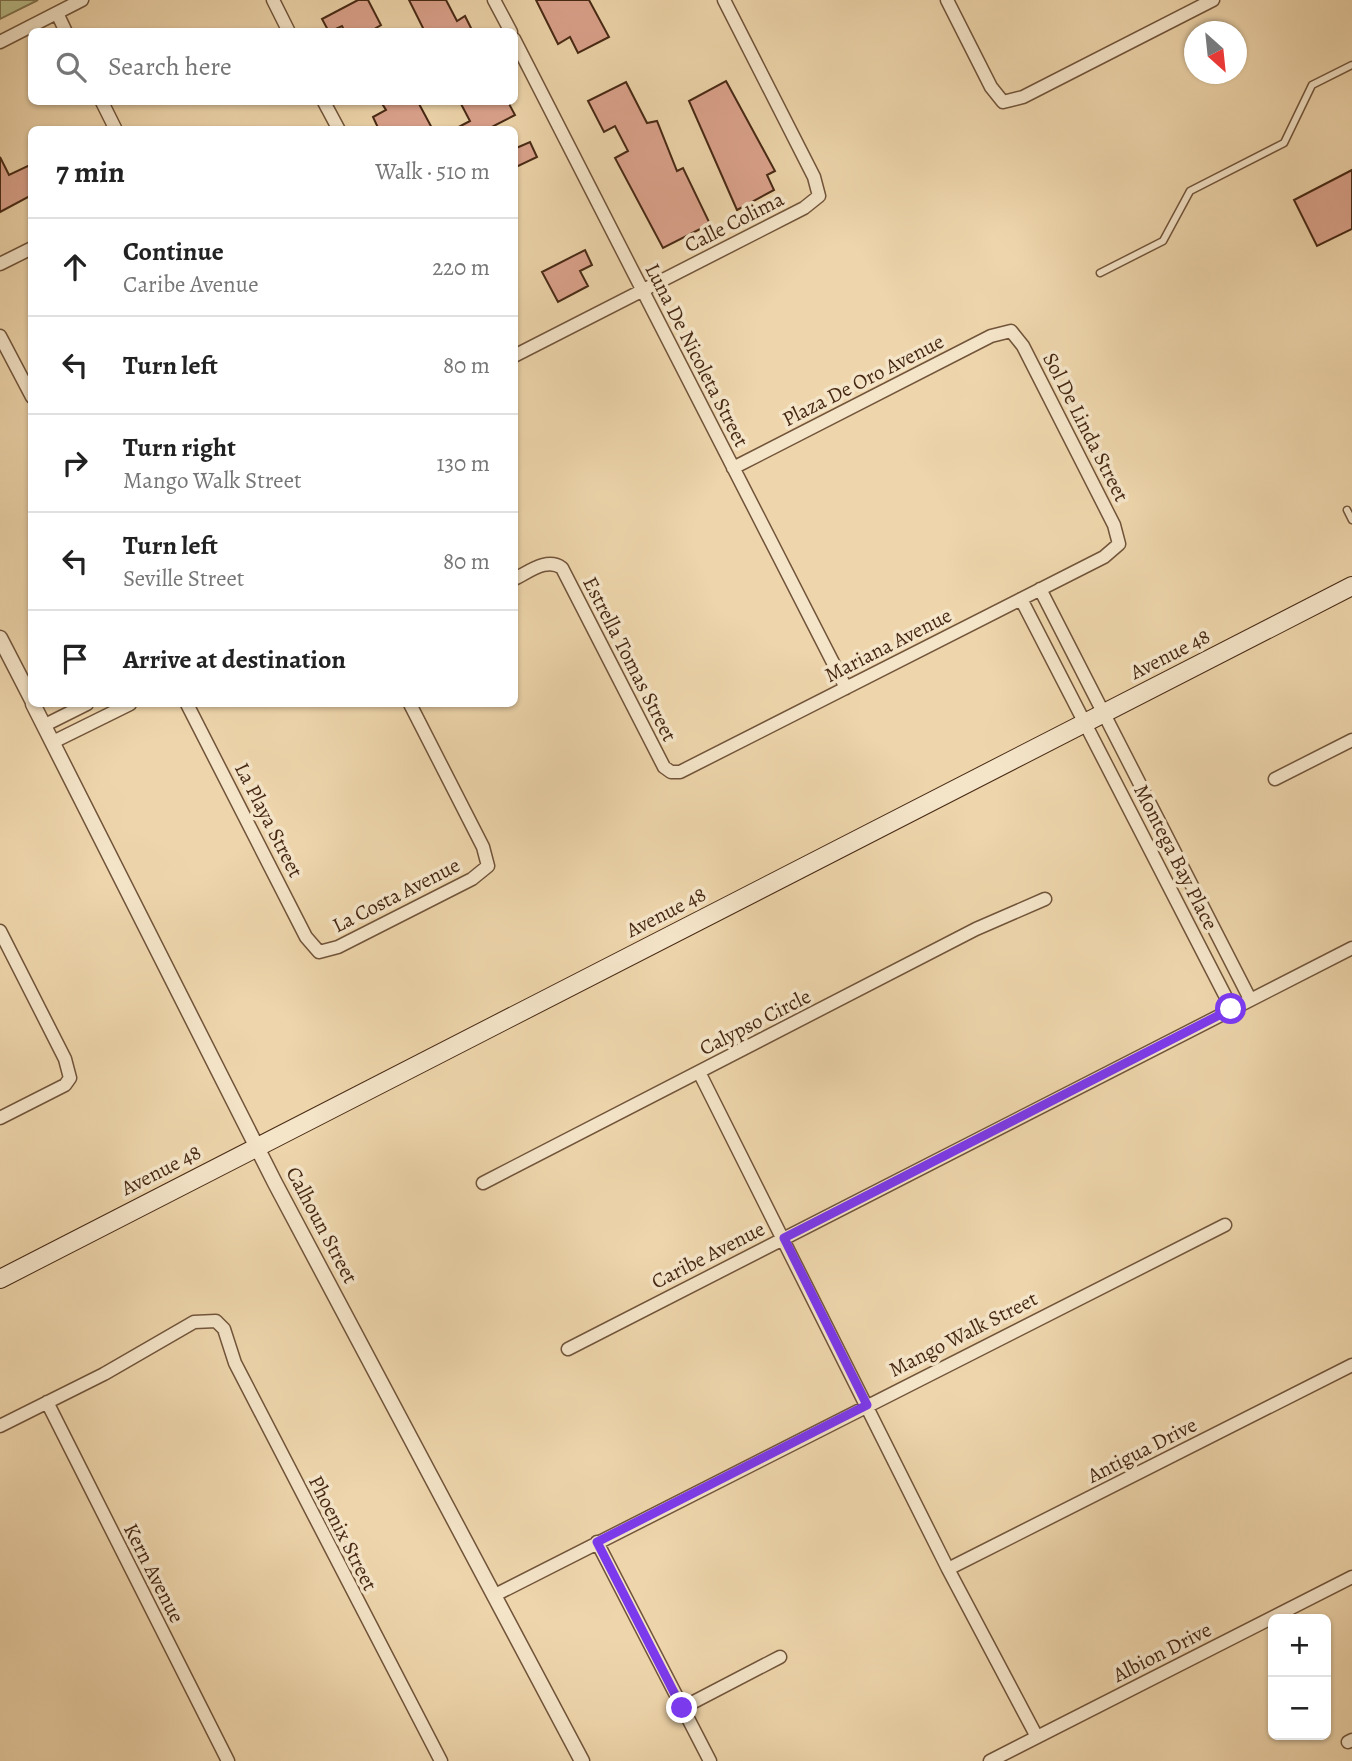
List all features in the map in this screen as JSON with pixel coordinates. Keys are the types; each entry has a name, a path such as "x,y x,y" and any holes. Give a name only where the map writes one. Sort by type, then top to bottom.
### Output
{"main road":[{"name":"Avenue 48","path":"0,1279 1352,586"}],"street":[{"path":"0,42 82,0"},
{"path":"273,0 287,28"},
{"path":"495,0 509,28"},
{"name":"Calle Colima","path":"518,354 804,208 819,196 814,177 724,0"},
{"path":"947,0 991,87 1003,102 1023,97 1213,0"},
{"path":"57,13 64,28"},
{"name":"Luna De Nicoleta Street","path":"518,47 846,688"},
{"path":"104,105 114,126"},
{"path":"326,105 337,126"},
{"path":"0,264 28,250"},
{"name":"Plaza De Oro Avenue","path":"733,468 991,336 1010,331"},
{"name":"Sol De Linda Street","path":"1010,331 1017,336 1035,370 1114,525 1119,544"},
{"path":"0,335 28,389"},
{"name":"Mariana Avenue","path":"671,772 690,767 1104,557 1119,544"},
{"name":"Estrella Tomas Street","path":"518,577 546,564 555,563 568,579 658,757 671,772"},
{"name":"Montega Bay Place","path":"1040,589 1250,999"},
{"name":"Montega Bay Place","path":"1021,599 1231,1009"},
{"name":"Calhoun Street","path":"0,638 28,694"},
{"name":"Calhoun Street","path":"35,707 258,1146 582,1761"},
{"path":"44,725 81,707"},
{"path":"53,742 124,707"},
{"name":"La Playa Street","path":"189,707 306,937 319,952"},
{"name":"La Costa Avenue","path":"319,952 338,947 472,878 488,866 483,847 412,707"},
{"path":"1275,779 1352,740"},
{"name":"Calypso Circle","path":"483,1183 975,929 1045,899"},
{"path":"0,931 65,1059 70,1078 65,1085 0,1118"},
{"name":"Caribe Avenue","path":"568,1349 1352,948"},
{"path":"699,1072 948,1569 1037,1737"},
{"name":"Mango Walk Street","path":"495,1595 1225,1225"},
{"name":"Phoenix Street","path":"47,1402 104,1374 194,1322 216,1321 224,1329 235,1363 441,1761"},
{"name":"Antigua Drive","path":"948,1569 1352,1365"},
{"path":"0,1426 47,1402"},
{"name":"Kern Avenue","path":"47,1402 228,1761"},
{"path":"597,1542 710,1761"},
{"name":"Albion Drive","path":"990,1761 1352,1577"},
{"path":"682,1708 780,1657"}],"lane":[{"path":"1100,273 1163,241 1190,191 1284,143 1312,85 1352,65"},
{"path":"1347,510 1352,520"}],"green space":[{"path":"0,0 38,0 0,19"}],"building":[{"path":"358,0 368,0 381,25 376,28 327,28 322,19"},
{"path":"409,0 446,0 457,21 465,16 471,28 423,28"},
{"path":"536,0 589,0 609,37 578,53 570,37 558,44"},
{"path":"726,81 775,171 767,175 774,190 737,210 689,101"},
{"path":"626,82 647,123 657,121 677,171 683,168 710,224 663,248 615,158 628,151 615,126 604,132 588,101"},
{"path":"383,105 420,105 431,126 377,126 373,117 386,110"},
{"path":"462,105 510,105 515,115 494,126 461,126 470,121"},
{"path":"530,142 537,157 518,166 518,147"},
{"path":"0,157 9,175 28,166 28,197 0,212"},
{"path":"1352,170 1352,229 1317,246 1294,200"},
{"path":"585,250 592,265 580,271 588,286 558,302 542,272"}],"route":[{"path":"682,1708 597,1542 867,1405 784,1238 1231,1009"}]}
